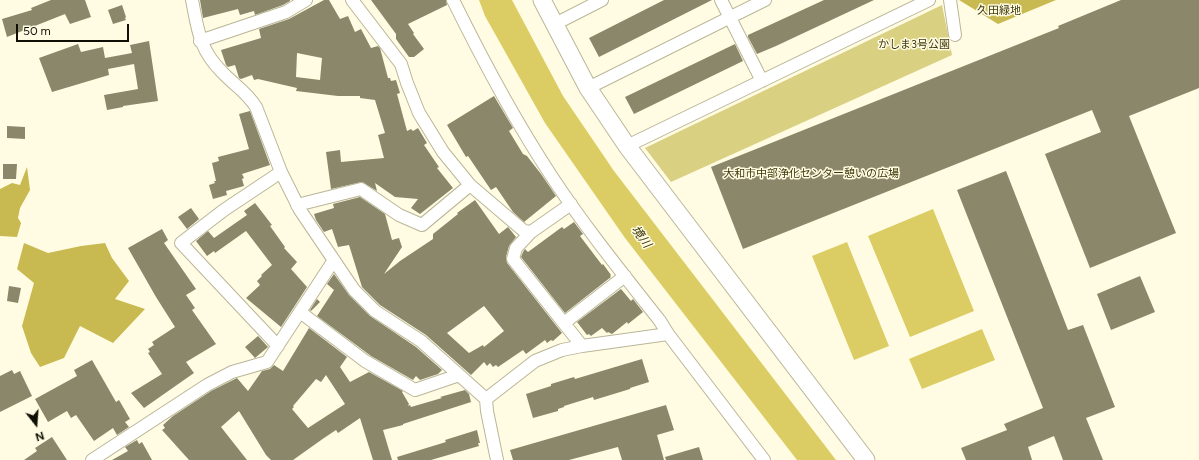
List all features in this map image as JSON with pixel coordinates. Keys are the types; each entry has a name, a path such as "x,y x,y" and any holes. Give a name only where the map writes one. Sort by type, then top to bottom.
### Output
{"street":[{"path":"192,0 200,40 209,58 222,73 250,97 256,106 281,172 297,205 354,290 375,311 421,340 486,399 497,460"},
{"path":"200,40 286,12 306,0"},
{"path":"352,0 401,64 419,113 443,152 470,185 524,231 531,232"},
{"path":"453,0 476,48 513,115 552,177 660,321 668,334 764,460"},
{"path":"542,0 588,88 628,146 866,460"},
{"path":"555,24 602,0"},
{"path":"721,0 762,81"},
{"path":"588,88 765,0"},
{"path":"628,146 929,0"},
{"path":"950,0 955,35"},
{"path":"278,346 180,243 224,210 281,172"},
{"path":"297,205 361,189 398,215 422,225 470,185"},
{"path":"571,204 531,232 516,248 513,259 582,346"},
{"path":"92,460 207,385 232,372 268,362 334,260"},
{"path":"564,323 625,276"},
{"path":"300,312 365,361 415,390 459,375"},
{"path":"486,399 535,361 562,350 668,334"}],"green space":[{"name":"久田緑地","path":"959,0 1056,0 998,24"},
{"name":"かしま3号公園","path":"942,5 952,55 671,182 645,148"},
{"path":"27,167 30,190 20,208 18,218 21,223 17,237 0,236 0,189 12,183 20,185"},
{"path":"24,243 48,253 105,243 112,258 129,281 115,299 145,309 113,343 80,326 64,358 40,367 31,353 22,326 34,283 17,269"}],"water":[{"name":"境川","path":"479,0 512,0 563,96 614,171 836,460 797,460 625,238 545,123 485,16"},
{"path":"933,209 974,311 910,337 868,236"},
{"path":"847,242 889,346 854,360 812,256"},
{"path":"982,329 995,360 922,389 909,359"}],"building":[{"path":"51,0 85,0 91,17 70,24 65,14 7,37 2,19 32,10 31,8"},
{"path":"200,0 290,1 255,15 254,11 240,15 238,9 203,18"},
{"path":"324,0 329,0 340,19 348,16 355,32 361,29 371,48 378,46 380,48 388,78 390,78 391,81 396,80 400,93 397,94 407,131 411,129 413,131 418,128 427,143 424,145 439,167 437,168 453,188 420,214 411,208 418,199 395,197 375,183 377,191 362,182 331,189 326,152 340,150 341,162 384,158 378,135 385,133 375,100 360,98 360,96 338,96 296,91 297,88 258,79 254,80 252,75 241,79 239,78 235,65 228,67 226,65 221,50 261,38 259,29 289,19","holes":["297,53 322,58 320,80 296,77"]},
{"path":"371,0 446,0 447,5 408,24 424,49 414,57 409,57 396,39 396,34"},
{"path":"664,0 712,0 599,57 589,38"},
{"path":"824,0 874,0 757,54 748,35"},
{"path":"1121,0 1199,0 1199,88 1129,116 1176,233 1090,268 1045,154 1101,132 1092,110 743,249 711,167 1059,28 1058,26"},
{"path":"122,5 126,20 113,24 108,10"},
{"path":"149,41 158,101 107,110 104,95 138,89 134,64 108,69 109,75 52,92 39,58 78,44 81,52 103,47 105,58 132,53 130,45"},
{"path":"735,44 743,61 634,114 625,97"},
{"path":"494,96 513,128 509,131 523,154 527,156 556,196 524,222 513,212 496,187 491,190 468,156 466,157 447,125"},
{"path":"250,111 270,165 242,174 244,178 242,179 244,186 226,191 227,195 213,199 209,185 215,183 214,181 216,181 212,163 219,161 218,157 249,149 239,114"},
{"path":"7,126 25,127 25,139 7,138"},
{"path":"3,164 17,164 16,179 3,179"},
{"path":"1006,171 1068,330 1083,325 1115,407 1086,418 1103,460 1063,460 1054,436 1028,447 1032,460 966,460 961,448 1007,430 1004,424 1043,408 957,190"},
{"path":"360,197 385,214 392,240 399,238 402,247 384,274 400,261 433,239 433,234 458,214 457,213 475,200 499,234 508,227 516,237 509,246 506,257 507,263 562,333 553,341 551,340 547,343 545,340 526,354 523,350 498,367 496,365 493,367 490,363 487,366 484,362 471,375 426,335 380,305 362,287 349,245 338,247 332,229 324,232 316,220 314,214 334,208 333,204","holes":["484,306 504,331 484,347 483,345 469,353 447,333"]},
{"path":"255,203 272,225 270,226 285,247 284,248 297,262 291,269 307,287 281,327 246,298 260,285 257,281 272,265 246,231 215,253 214,251 207,256 196,241 208,231 214,238 247,215 244,211"},
{"path":"191,208 199,219 187,229 178,217"},
{"path":"574,222 583,234 580,236 602,265 603,264 611,277 565,313 521,257 525,249 528,252 562,227 564,229"},
{"path":"162,229 168,240 164,243 196,289 186,295 195,308 192,310 216,344 186,362 194,373 144,408 131,393 162,374 148,353 150,352 148,349 154,345 152,342 175,327 128,248"},
{"path":"334,274 349,295 370,316 416,347 442,370 438,374 420,380 416,376 413,380 371,356 317,316 334,290 327,284"},
{"path":"1140,276 1155,312 1111,330 1097,294"},
{"path":"9,286 21,288 18,303 7,301"},
{"path":"621,289 631,301 633,299 643,312 612,334 607,333 602,328 591,336 589,334 587,335 577,322"},
{"path":"317,299 320,302 311,311 310,310"},
{"path":"309,328 347,357 340,367 350,382 369,372 403,391 402,392 409,404 408,406 410,405 411,407 465,390 469,394 471,402 403,425 383,430 392,460 373,460 360,418 338,433 336,430 293,460 271,460 266,455 239,411 221,427 247,460 189,460 162,430 165,428 163,425 173,416 211,391 237,378 248,391 262,371 270,369 274,365 283,371","holes":["326,375 345,404 308,428 292,409 316,379 321,382"]},
{"path":"258,336 268,347 255,358 245,347"},
{"path":"642,359 649,382 594,400 593,397 564,406 558,409 558,411 533,418 526,394 574,377 575,379"},
{"path":"92,360 116,402 119,400 130,419 125,422 129,427 117,435 113,428 94,441 76,415 71,418 67,411 48,422 35,399 77,376 74,370"},
{"path":"12,370 14,374 20,371 32,396 0,412 0,376"},
{"path":"666,405 674,430 657,435 664,460 622,460 618,447 569,460 513,460 510,450"},
{"path":"477,430 480,443 478,443 479,446 431,460 398,460 397,457 446,442 445,440"},
{"path":"52,437 67,460 24,460 37,451 35,448"},
{"path":"137,440 139,444 142,442 152,460 112,460 128,451 125,447"},
{"path":"699,447 703,460 666,460 665,457"}],"park label":[{"name":"大和市中部浄化センター憩いの広場","path":"811,174"}]}
